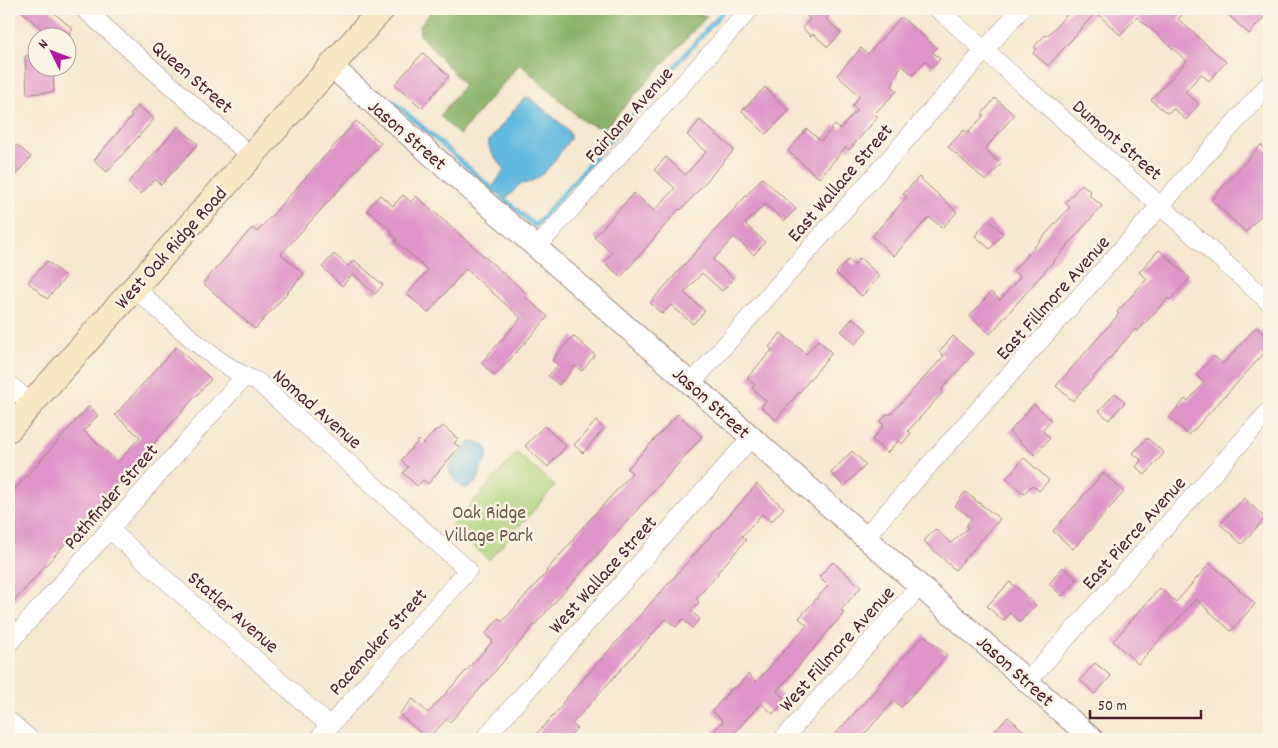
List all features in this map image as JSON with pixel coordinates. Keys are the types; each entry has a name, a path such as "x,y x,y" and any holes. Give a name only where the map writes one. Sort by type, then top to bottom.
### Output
{"main road":[{"name":"West Oak Ridge Road","path":"9,429 382,9"}],"street":[{"name":"Queen Street","path":"84,9 251,156"},
{"name":"Fairlane Avenue","path":"537,247 750,9"},
{"name":"Dumont Street","path":"938,9 1269,302"},
{"name":"East Wallace Street","path":"691,384 1020,9"},
{"name":"Jason Street","path":"331,66 1092,739"},
{"name":"East Fillmore Avenue","path":"865,537 1269,84"},
{"name":"Nomad Avenue","path":"134,288 219,361 244,377 258,382 468,570"},
{"name":"Pathfinder Street","path":"9,643 244,377"},
{"path":"9,384 31,404"},
{"name":"East Pierce Avenue","path":"1028,681 1269,411"},
{"name":"West Wallace Street","path":"484,739 751,438"},
{"name":"Statler Avenue","path":"109,530 330,726"},
{"name":"Pacemaker Street","path":"318,739 468,570"},
{"name":"West Fillmore Avenue","path":"783,739 920,586"},
{"path":"9,720 30,739"}],"green space":[{"path":"433,9 676,9 707,16 604,129 584,122 520,64 459,135 440,116 464,85 420,35 419,27"},
{"name":"Oak Ridge Village Park","path":"517,453 555,486 489,560 451,526"}],"water":[{"path":"529,97 566,128 570,134 570,139 549,168 528,183 520,184 505,200 492,188 504,170 492,153 489,141 520,103"},
{"path":"477,442 485,447 488,452 486,462 481,467 477,481 471,486 464,488 451,475 450,463 460,455 467,444"}],"building":[{"path":"19,9 49,9 72,28 41,28"},
{"path":"801,9 835,9 826,19 841,33 828,47 813,34 811,36 802,28 810,19"},
{"path":"1072,9 1187,9 1178,19 1226,62 1209,81 1201,74 1185,92 1199,104 1186,120 1174,109 1167,113 1151,100 1187,61 1137,17 1120,35 1096,12 1048,66 1033,53 1037,49 1034,47"},
{"path":"1222,9 1259,9 1266,15 1249,34"},
{"path":"901,17 937,48 933,52 940,59 932,68 925,61 913,75 901,65 892,86 897,91 874,114 878,117 849,150 846,147 819,178 788,151 807,129 821,141 835,125 840,129 857,110 852,106 860,96 837,75 861,48 868,54"},
{"path":"423,53 449,76 422,108 395,84"},
{"path":"25,56 28,56 28,78 53,78 54,92 27,94"},
{"path":"765,87 789,111 766,134 742,111"},
{"path":"995,98 1014,115 985,149 1001,164 986,181 948,147 964,130 968,133 984,115 982,114"},
{"path":"138,106 154,119 107,172 94,160 132,116 130,115"},
{"path":"700,120 734,150 681,210 679,209 621,277 604,262 612,253 594,237 634,193 654,211 675,188 654,170 666,157 685,175 706,152 687,135"},
{"path":"356,121 381,143 281,254 304,274 255,329 203,283 252,228 257,232"},
{"path":"178,127 198,144 161,185 155,179 141,194 128,183"},
{"path":"17,145 31,157 9,182 9,155"},
{"path":"1261,145 1269,152 1269,206 1246,232 1211,200"},
{"path":"919,177 957,212 942,228 929,217 894,256 872,236 907,197 903,194"},
{"path":"762,178 796,209 784,221 765,204 745,224 765,242 754,255 734,237 713,260 734,279 722,291 702,273 684,293 705,311 693,324 671,305 662,314 650,303"},
{"path":"1082,184 1091,192 1089,195 1102,206 990,334 970,316 991,292 1000,300 1020,277 1013,271 1070,207 1065,203"},
{"path":"380,195 393,206 403,195 411,202 416,196 528,295 526,297 548,317 495,376 481,363 521,318 466,269 428,313 407,294 428,270 395,241 397,239 390,233 392,231 367,210"},
{"path":"988,220 1003,233 990,249 975,236"},
{"path":"1159,250 1190,278 1170,300 1168,298 1138,331 1135,329 1073,401 1056,386 1147,279 1139,272"},
{"path":"334,254 348,266 354,260 383,285 375,294 353,274 342,286 322,267"},
{"path":"860,258 880,276 862,296 836,273 848,260 854,265"},
{"path":"47,261 66,277 47,299 28,282"},
{"path":"853,318 867,330 855,344 841,331"},
{"path":"1256,327 1269,339 1269,348 1189,435 1169,417 1185,399 1188,401 1204,383 1196,375 1214,356 1223,364"},
{"path":"781,333 806,354 818,340 832,353 776,420 761,407 766,401 752,388 755,385 747,378 772,350 769,347"},
{"path":"573,336 595,355 582,371 575,366 559,385 548,376 558,365 552,360"},
{"path":"953,336 973,354 941,390 943,392 908,431 911,433 902,444 898,441 887,453 872,440 884,425 880,422 888,413 890,415 944,356 939,352"},
{"path":"176,347 211,379 9,607 9,496 89,406 98,415 84,431 118,462 140,437 115,415"},
{"path":"1115,393 1125,402 1109,420 1099,411"},
{"path":"1034,404 1051,420 1042,430 1050,438 1035,455 1009,432"},
{"path":"678,414 702,437 450,722 447,719 427,739 399,714 413,699 428,713 493,641 485,634 499,618 502,622 547,572 573,538 632,473 627,469"},
{"path":"596,421 604,429 583,453 574,445"},
{"path":"443,426 458,439 454,443 459,447 428,484 423,480 417,486 403,473 408,467 401,460 419,440 423,444 437,429 439,430"},
{"path":"544,426 566,446 548,467 525,446"},
{"path":"1147,438 1164,453 1145,475 1136,467 1141,460 1133,453"},
{"path":"852,451 866,465 844,486 831,473"},
{"path":"1024,458 1049,480 1039,491 1032,485 1024,494 1006,478"},
{"path":"1103,473 1124,492 1073,549 1053,531"},
{"path":"757,484 784,508 771,522 762,514 742,536 746,540 696,599 699,602 691,611 700,619 692,628 683,619 676,627 666,619 572,724 577,728 567,739 532,739 563,705 562,703"},
{"path":"965,492 1000,519 955,570 924,541 935,529 951,543 968,528 966,526 972,518 955,506"},
{"path":"1244,498 1265,518 1242,544 1220,524"},
{"path":"833,562 861,587 841,610 844,613 777,691 786,700 773,714 761,703 729,739 707,739 723,721 712,711 733,687 735,689 748,674 756,682 807,625 799,618 828,586 819,577"},
{"path":"1210,563 1255,604 1231,631 1196,599 1138,664 1113,641 1160,588 1176,602"},
{"path":"1063,567 1077,580 1062,596 1049,584"},
{"path":"1010,582 1036,605 1020,622 1010,613 1003,621 987,606"},
{"path":"924,635 947,655 923,683 901,707 894,701 860,739 831,739 877,686"},
{"path":"1095,663 1111,676 1095,694 1080,680"},
{"path":"1008,717 1033,739 987,739"}],"waterway":[{"path":"502,197 535,226 725,9"},
{"path":"394,102 496,192"}]}
